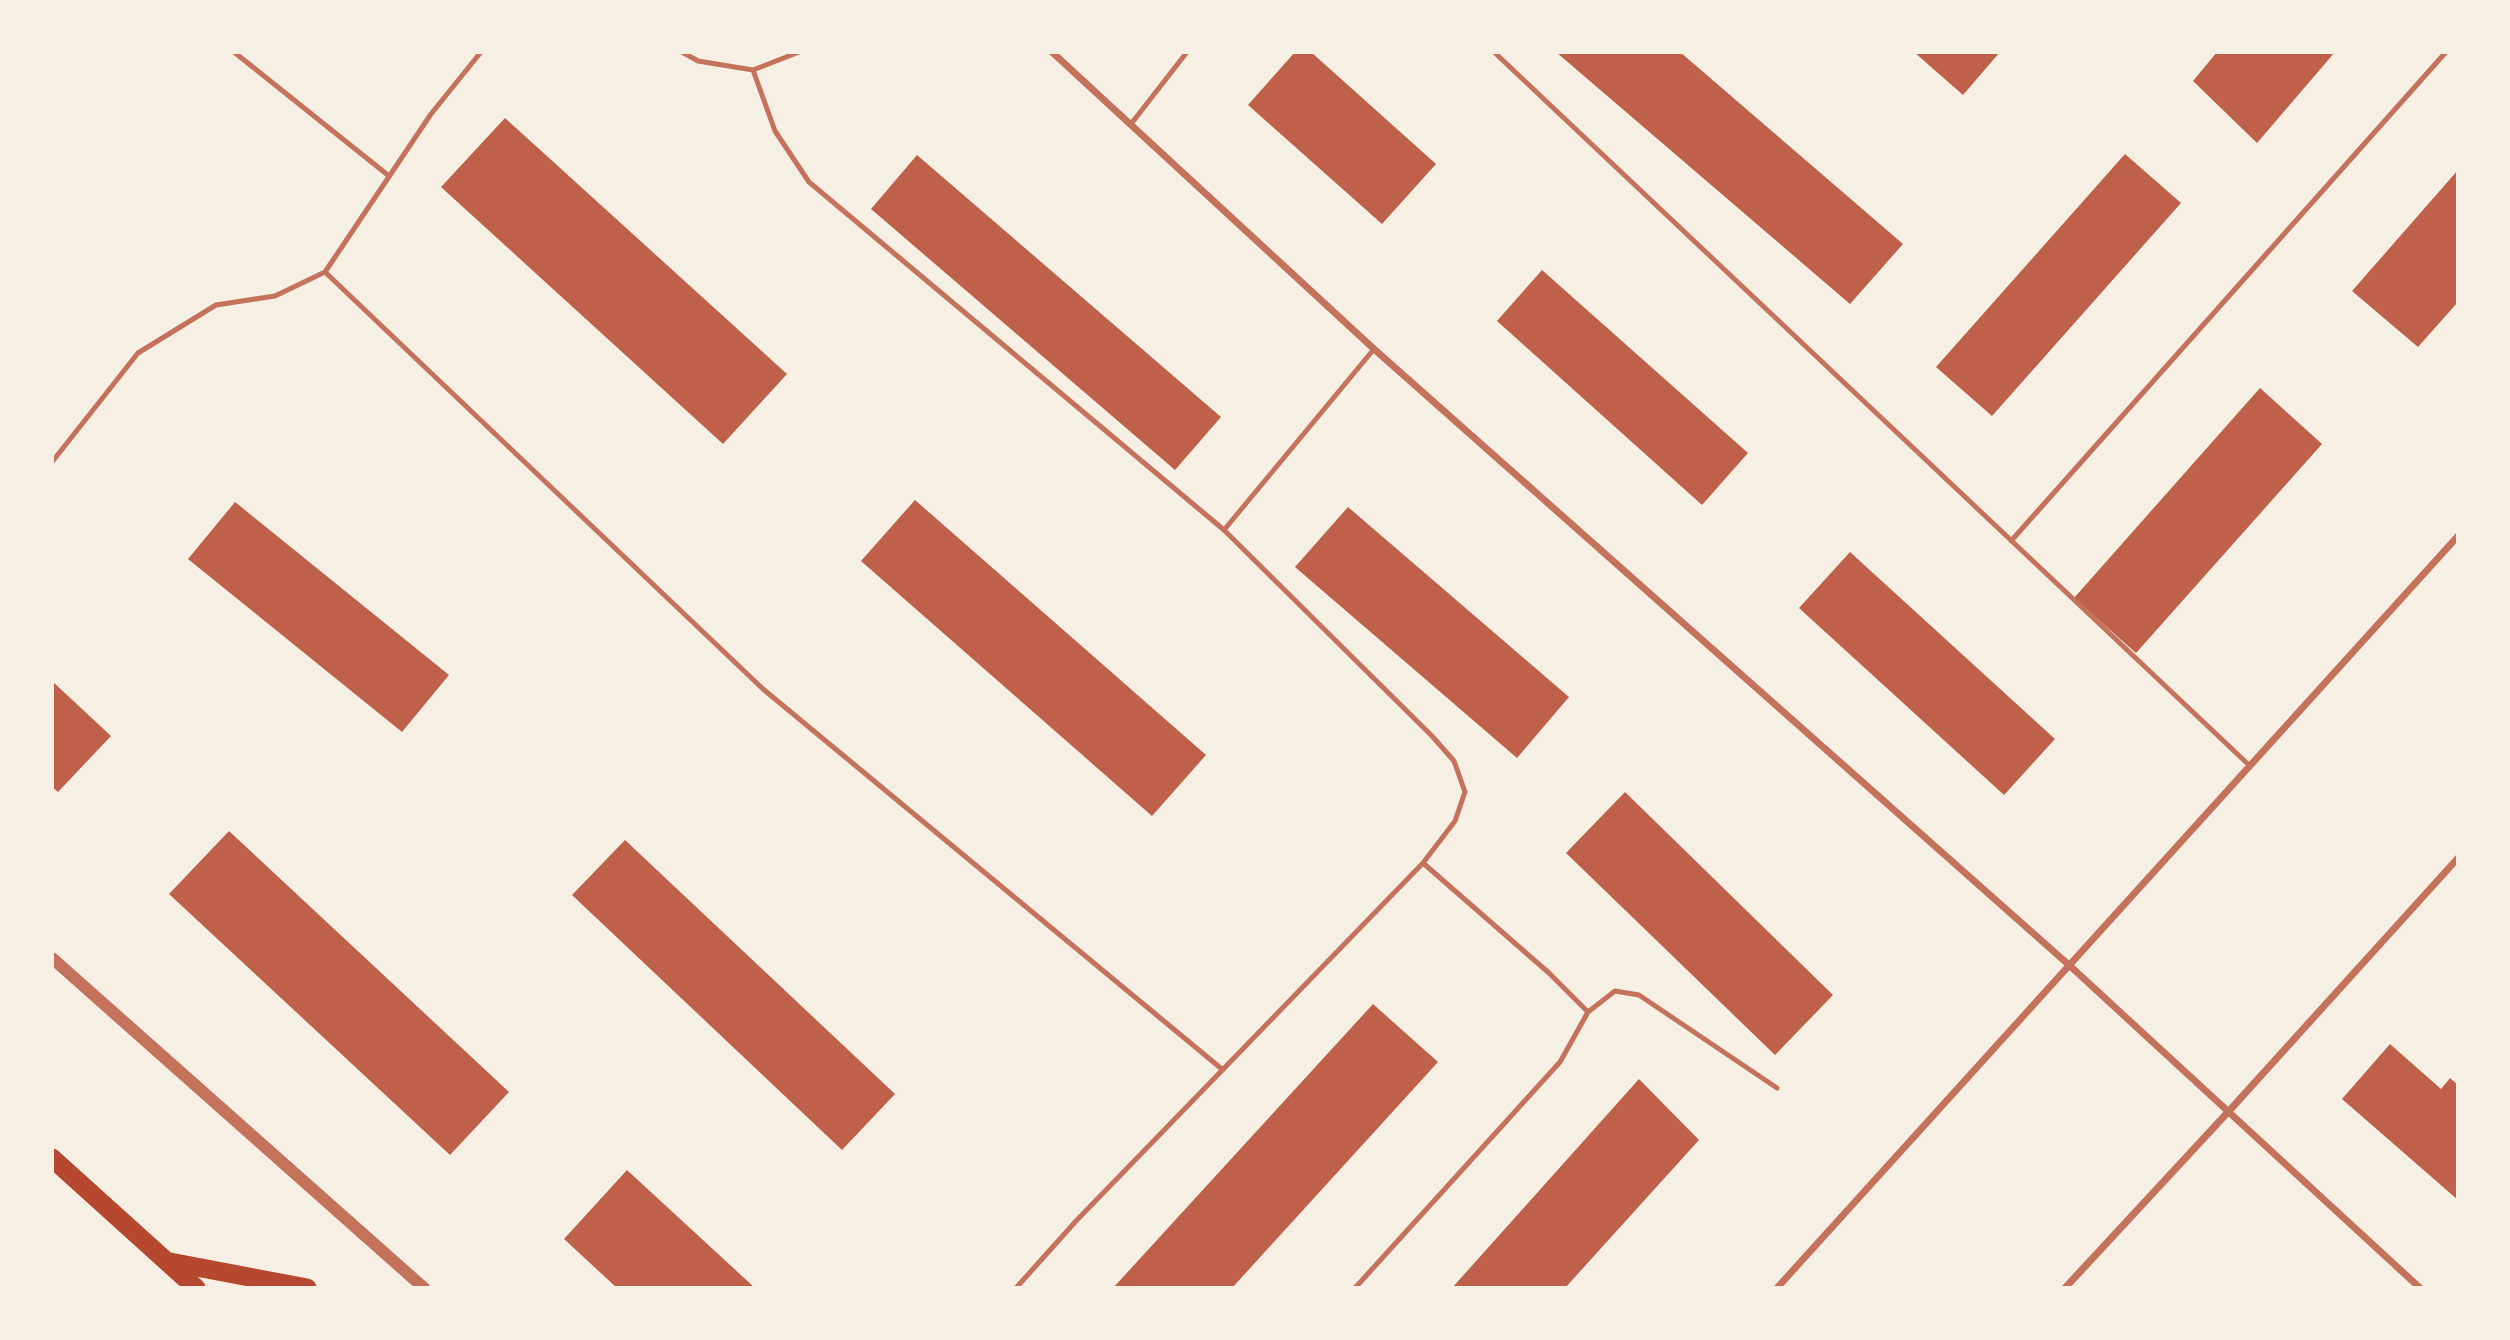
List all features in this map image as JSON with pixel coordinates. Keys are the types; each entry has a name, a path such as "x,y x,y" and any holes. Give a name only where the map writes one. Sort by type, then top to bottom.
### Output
{"highway":[{"path":"52,1158 196,1287"},
{"path":"167,1261 307,1287"}],"street":[{"path":"1052,52 1374,349 2069,965 2420,1287"},
{"path":"1777,1287 2458,536"},
{"path":"2065,1287 2458,858"},
{"path":"52,958 424,1287"}],"lane":[{"path":"234,52 389,176"},
{"path":"52,462 138,354 216,305 275,296 326,272 431,114 481,52"},
{"path":"682,52 698,61 753,70 799,52"},
{"path":"1131,124 1188,52"},
{"path":"1494,52 2250,766"},
{"path":"2011,541 2446,52"},
{"path":"753,70 775,131 809,182 1224,530 1432,736 1454,761 1465,792 1455,821 1423,863 1076,1221 1020,1286"},
{"path":"326,272 763,689 1223,1070"},
{"path":"1224,530 1374,349"},
{"path":"1423,863 1549,973 1588,1012"},
{"path":"1355,1287 1560,1062 1588,1012 1615,991 1640,995 1777,1088"}],"building":[{"path":"1295,52 1311,52 1436,164 1382,224 1248,105"},
{"path":"1556,52 1680,52 1903,244 1850,304"},
{"path":"1914,52 2000,52 1963,95"},
{"path":"2217,52 2335,52 2257,143 2193,81"},
{"path":"505,118 787,374 723,444 441,187"},
{"path":"2125,154 2181,203 1992,416 1936,367"},
{"path":"917,155 1221,417 1175,470 871,209"},
{"path":"2458,170 2458,302 2418,347 2352,291"},
{"path":"1542,270 1748,453 1702,505 1497,321"},
{"path":"2260,388 2322,444 2136,653 2074,598"},
{"path":"915,500 1206,755 1152,816 861,561"},
{"path":"235,502 449,675 402,732 188,559"},
{"path":"1348,507 1569,697 1517,758 1295,567"},
{"path":"1850,552 2055,739 2004,795 1799,608"},
{"path":"52,681 111,736 58,792 52,787"},
{"path":"1625,792 1833,995 1775,1055 1566,853"},
{"path":"229,831 509,1092 450,1155 169,894"},
{"path":"625,840 895,1094 842,1150 572,895"},
{"path":"1373,1004 1438,1062 1232,1288 1113,1288"},
{"path":"2390,1044 2441,1089 2450,1078 2458,1085 2458,1200 2342,1099"},
{"path":"1639,1079 1699,1140 1565,1288 1452,1288"},
{"path":"627,1170 755,1288 617,1288 564,1239"}]}
